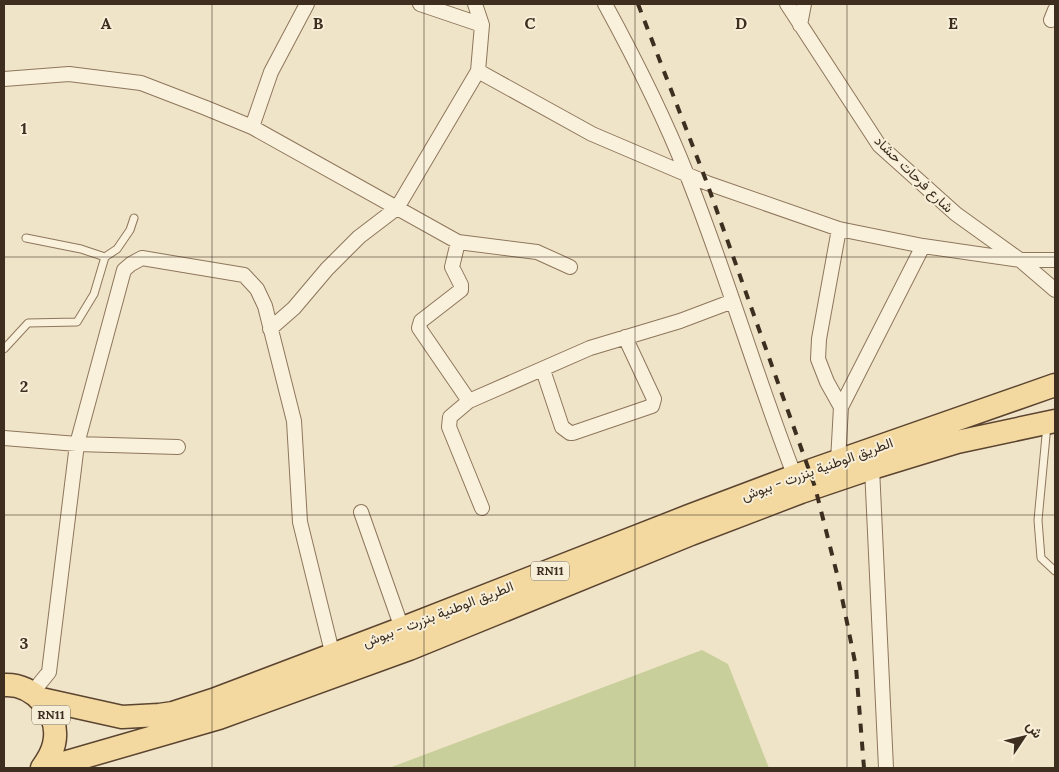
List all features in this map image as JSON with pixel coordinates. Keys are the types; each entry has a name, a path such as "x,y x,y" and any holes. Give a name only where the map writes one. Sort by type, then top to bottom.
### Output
{"main road":[{"name":"الطريق الوطنية بنزرت - ببوش","path":"24,691 122,717 173,713 246,698 336,664 403,628 659,538 798,484 838,461 1055,385"},
{"name":"الطريق الوطنية بنزرت - ببوش","path":"798,484 872,468 956,442 1051,422"},
{"name":"الطريق الوطنية بنزرت - ببوش","path":"336,664 409,649 659,538"},
{"name":"RN11","path":"4,670 24,691 50,712 54,727 54,742 50,757 42,768"},
{"name":"الطريق الوطنية بنزرت - ببوش","path":"46,768 218,718 246,698"}],"street":[{"path":"252,128 271,72 307,4"},
{"path":"420,4 482,25"},
{"path":"270,329 294,308 327,269 359,237 397,208 478,71 482,25 475,4"},
{"path":"605,4 635,60 687,175 798,484"},
{"name":"شارع فرحات حشاد","path":"787,4 879,145 956,214 1020,260 1055,290"},
{"path":"800,26 804,4"},
{"path":"478,71 592,134 687,175 839,229 923,246 1020,260 1055,260"},
{"path":"4,79 69,74 141,83 252,128 458,242 536,252 570,267"},
{"path":"839,229 819,338 818,358 827,382 841,407"},
{"path":"458,242 452,267 461,285 461,290 421,321 419,328 470,401"},
{"path":"838,461 841,407 923,246"},
{"path":"24,691 49,672 77,444 124,270 142,258 244,275 257,289 264,306 294,421 300,522 336,664"},
{"path":"482,508 449,427 450,417 470,401 590,348 680,321 733,302"},
{"path":"543,370 562,428 570,433 652,406 654,399 625,337"},
{"path":"4,438 77,444 178,447"},
{"path":"872,468 886,768"},
{"path":"361,512 409,649"}],"lane":[{"path":"4,349 28,323 77,322 94,294 105,257 117,249 130,230 134,218"},
{"path":"26,238 81,249 105,257"},
{"path":"1051,422 1038,520 1040,558 1055,571"}],"green space":[{"path":"702,650 728,664 769,768 389,768"}],"railway":[{"path":"638,4 707,183 815,487 838,578 856,667 864,768"}]}
